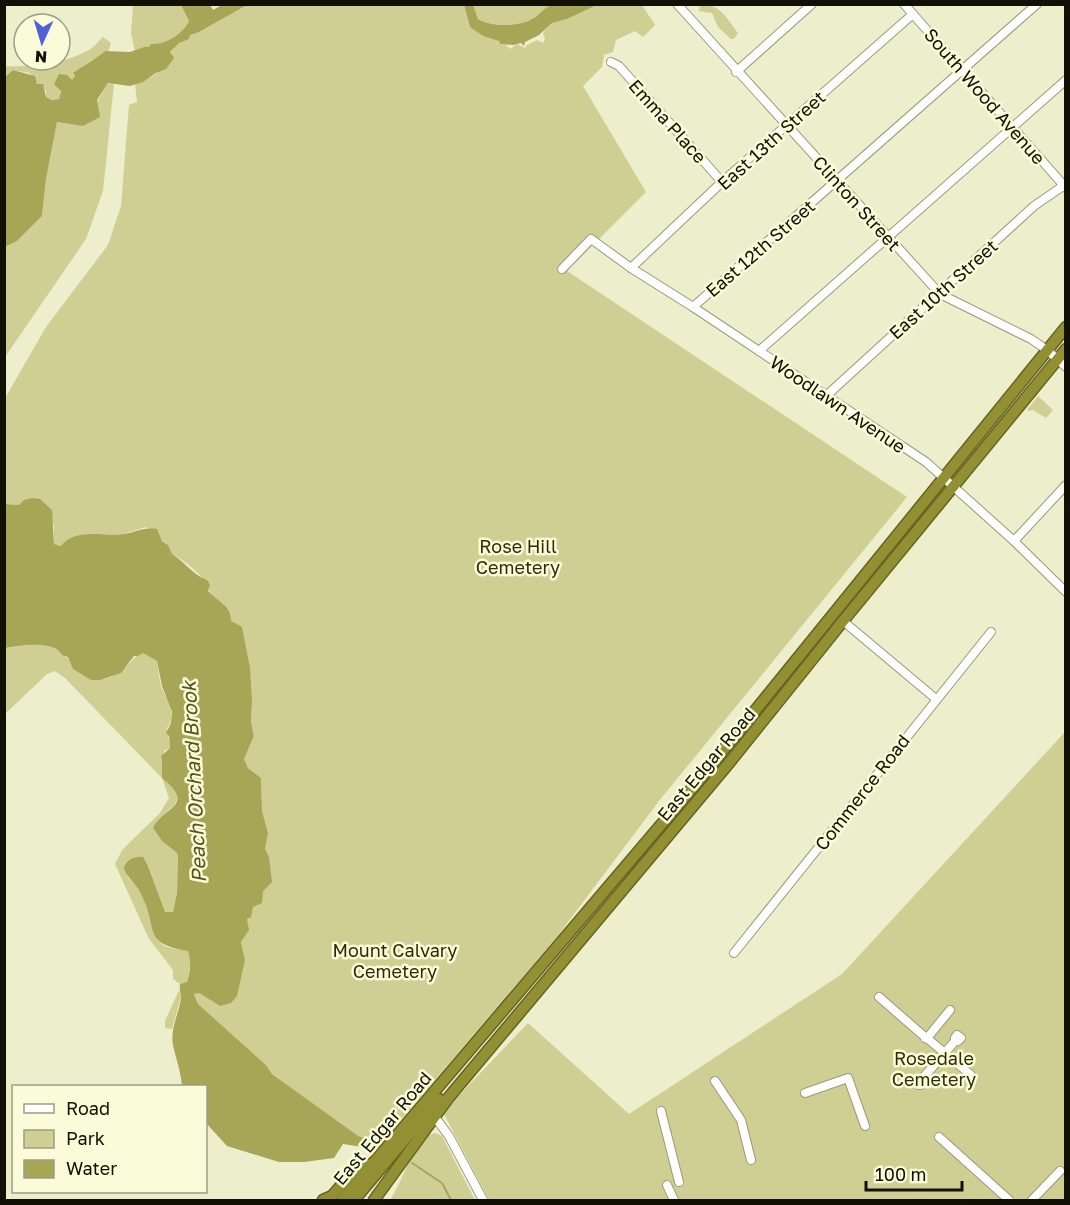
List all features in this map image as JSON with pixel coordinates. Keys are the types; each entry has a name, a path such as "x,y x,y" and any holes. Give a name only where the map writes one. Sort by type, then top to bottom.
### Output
{"highway":[{"path":"1047,350 1065,327"},
{"name":"East Edgar Road","path":"374,1200 434,1116 470,1071 729,763 953,486 1061,363 1065,349"},
{"name":"East Edgar Road","path":"342,1200 694,786 1047,350"},
{"path":"354,1200 434,1104 470,1071"},
{"path":"323,1200 332,1196 353,1172 374,1163"}],"street":[{"name":"Clinton Street","path":"677,4 736,72 939,293 1047,350 1061,363"},
{"path":"736,72 812,4"},
{"name":"South Wood Avenue","path":"904,4 1065,186"},
{"name":"East 12th Street","path":"693,307 1037,4"},
{"name":"East 13th Street","path":"631,268 722,182 913,14"},
{"name":"Emma Place","path":"611,62 619,66 722,182"},
{"path":"759,351 1065,80"},
{"name":"East 10th Street","path":"826,396 1034,206 1065,186"},
{"name":"Woodlawn Avenue","path":"562,270 591,239 631,268 926,462 1014,541 1065,592"},
{"path":"1014,541 1065,485"},
{"path":"843,621 936,699"},
{"name":"Commerce Road","path":"734,952 991,632"},
{"path":"879,997 971,1075"},
{"path":"927,1038 950,1010"},
{"path":"922,1079 956,1040"},
{"path":"805,1093 848,1078 865,1126"},
{"path":"715,1081 741,1120 751,1160"},
{"path":"661,1111 679,1182"},
{"path":"434,1116 449,1136 483,1200"},
{"path":"939,1137 1009,1200"},
{"path":"1032,1200 1060,1171"},
{"path":"667,1185 674,1200"}],"green space":[{"path":"700,4 713,6 722,13 738,33 734,39 718,27 712,13 699,11"},
{"path":"133,5 181,5 189,21 173,38 135,51 131,33"},
{"name":"Rose Hill Cemetery","path":"247,5 464,5 470,27 510,49 517,44 525,48 537,40 543,43 545,39 543,34 552,23 567,19 597,5 642,5 655,25 643,37 635,31 616,40 613,52 604,55 602,67 583,86 646,192 567,271 907,497 659,801 556,938 380,1144 358,1137 272,1074 266,1065 198,1004 194,993 199,993 220,1006 245,960 241,942 248,930 247,919 253,907 268,833 262,811 261,778 248,768 244,759 254,736 251,722 252,701 231,621 223,603 212,595 196,571 172,554 168,545 146,527 123,534 86,534 61,546 54,544 54,525 19,505 5,504 4,400 46,327 108,245 121,206 129,105 137,102 135,83 157,74 173,58 170,53 191,34 199,32"},
{"path":"473,5 554,5 530,20 504,25 490,24 478,19"},
{"path":"103,37 111,43 108,52 105,51 73,74 75,76 61,90 59,99 52,100 46,97 46,90 37,84 30,73 24,72 72,72 72,58 95,46"},
{"path":"5,66 12,66 12,71 5,77"},
{"path":"108,83 114,84 103,191 86,239 5,357 5,247 17,241 42,216 46,179 57,122 83,126"},
{"path":"1038,396 1053,410 1046,418 1033,410 1027,410"},
{"path":"46,645 60,652 91,680 116,675 143,652 157,661 161,686 171,712 167,728 170,748 164,751 162,778 65,678 55,671 47,674 5,714 5,648"},
{"name":"Rosedale Cemetery","path":"1065,732 1065,1200 489,1200 444,1114 447,1108 528,1023 629,1114 842,974"},
{"path":"162,778 172,787 177,800 153,828 162,841 177,853 177,893 173,912 165,912 148,866 127,877 146,902 158,940 168,947 188,950 189,974 187,982 180,984 173,979 173,970 149,939 115,864 122,850 160,813 169,798"},
{"path":"179,990 181,997 172,1029 165,1028 165,1021"},
{"path":"435,1133 442,1136 475,1200 390,1200 421,1143"}],"water":[{"path":"555,4 597,5 567,19 552,23 539,35 525,42 524,46 521,43 500,44 499,41 483,36 470,27 464,5 473,5 478,19 484,22 505,25 526,22"},
{"path":"181,5 210,5 213,10 222,5 247,5 179,43 170,52 174,58 166,69 143,82 130,86 108,83 97,100 100,117 83,126 57,122 46,179 42,216 17,241 5,247 5,77 12,71 35,76 37,84 43,84 46,97 52,100 59,99 61,91 54,84 59,74 67,75 72,80 75,76 73,73 105,51 130,52 149,47 151,44 168,41 178,34 189,21"},
{"name":"Peach Orchard Brook","path":"40,499 52,510 54,544 61,546 67,540 82,535 116,535 144,529 157,529 162,541 168,545 172,554 207,580 210,585 208,591 226,607 231,621 242,627 250,668 251,722 254,736 244,759 248,768 261,778 262,811 268,833 265,849 269,857 272,882 263,891 262,903 253,907 251,917 247,919 249,930 241,942 245,960 237,996 231,1003 220,1006 199,993 194,994 198,1004 266,1065 272,1074 358,1136 380,1144 376,1149 343,1144 334,1158 304,1162 279,1162 227,1146 207,1124 207,1085 182,1085 172,1039 181,998 180,984 187,982 189,974 188,951 173,948 157,939 142,896 124,869 126,863 131,859 143,857 165,912 173,912 177,893 177,853 162,841 153,828 177,801 177,795 162,778 161,756 170,748 169,736 166,733 171,723 172,712 162,686 157,661 143,653 134,656 121,673 100,680 91,680 73,669 68,657 51,647 27,645 5,648 5,504 19,505 24,500"}],"waterway":[{"path":"412,1163 442,1183 451,1200"}],"park label":[{"name":"Mount Calvary Cemetery","path":"395,960"}]}
